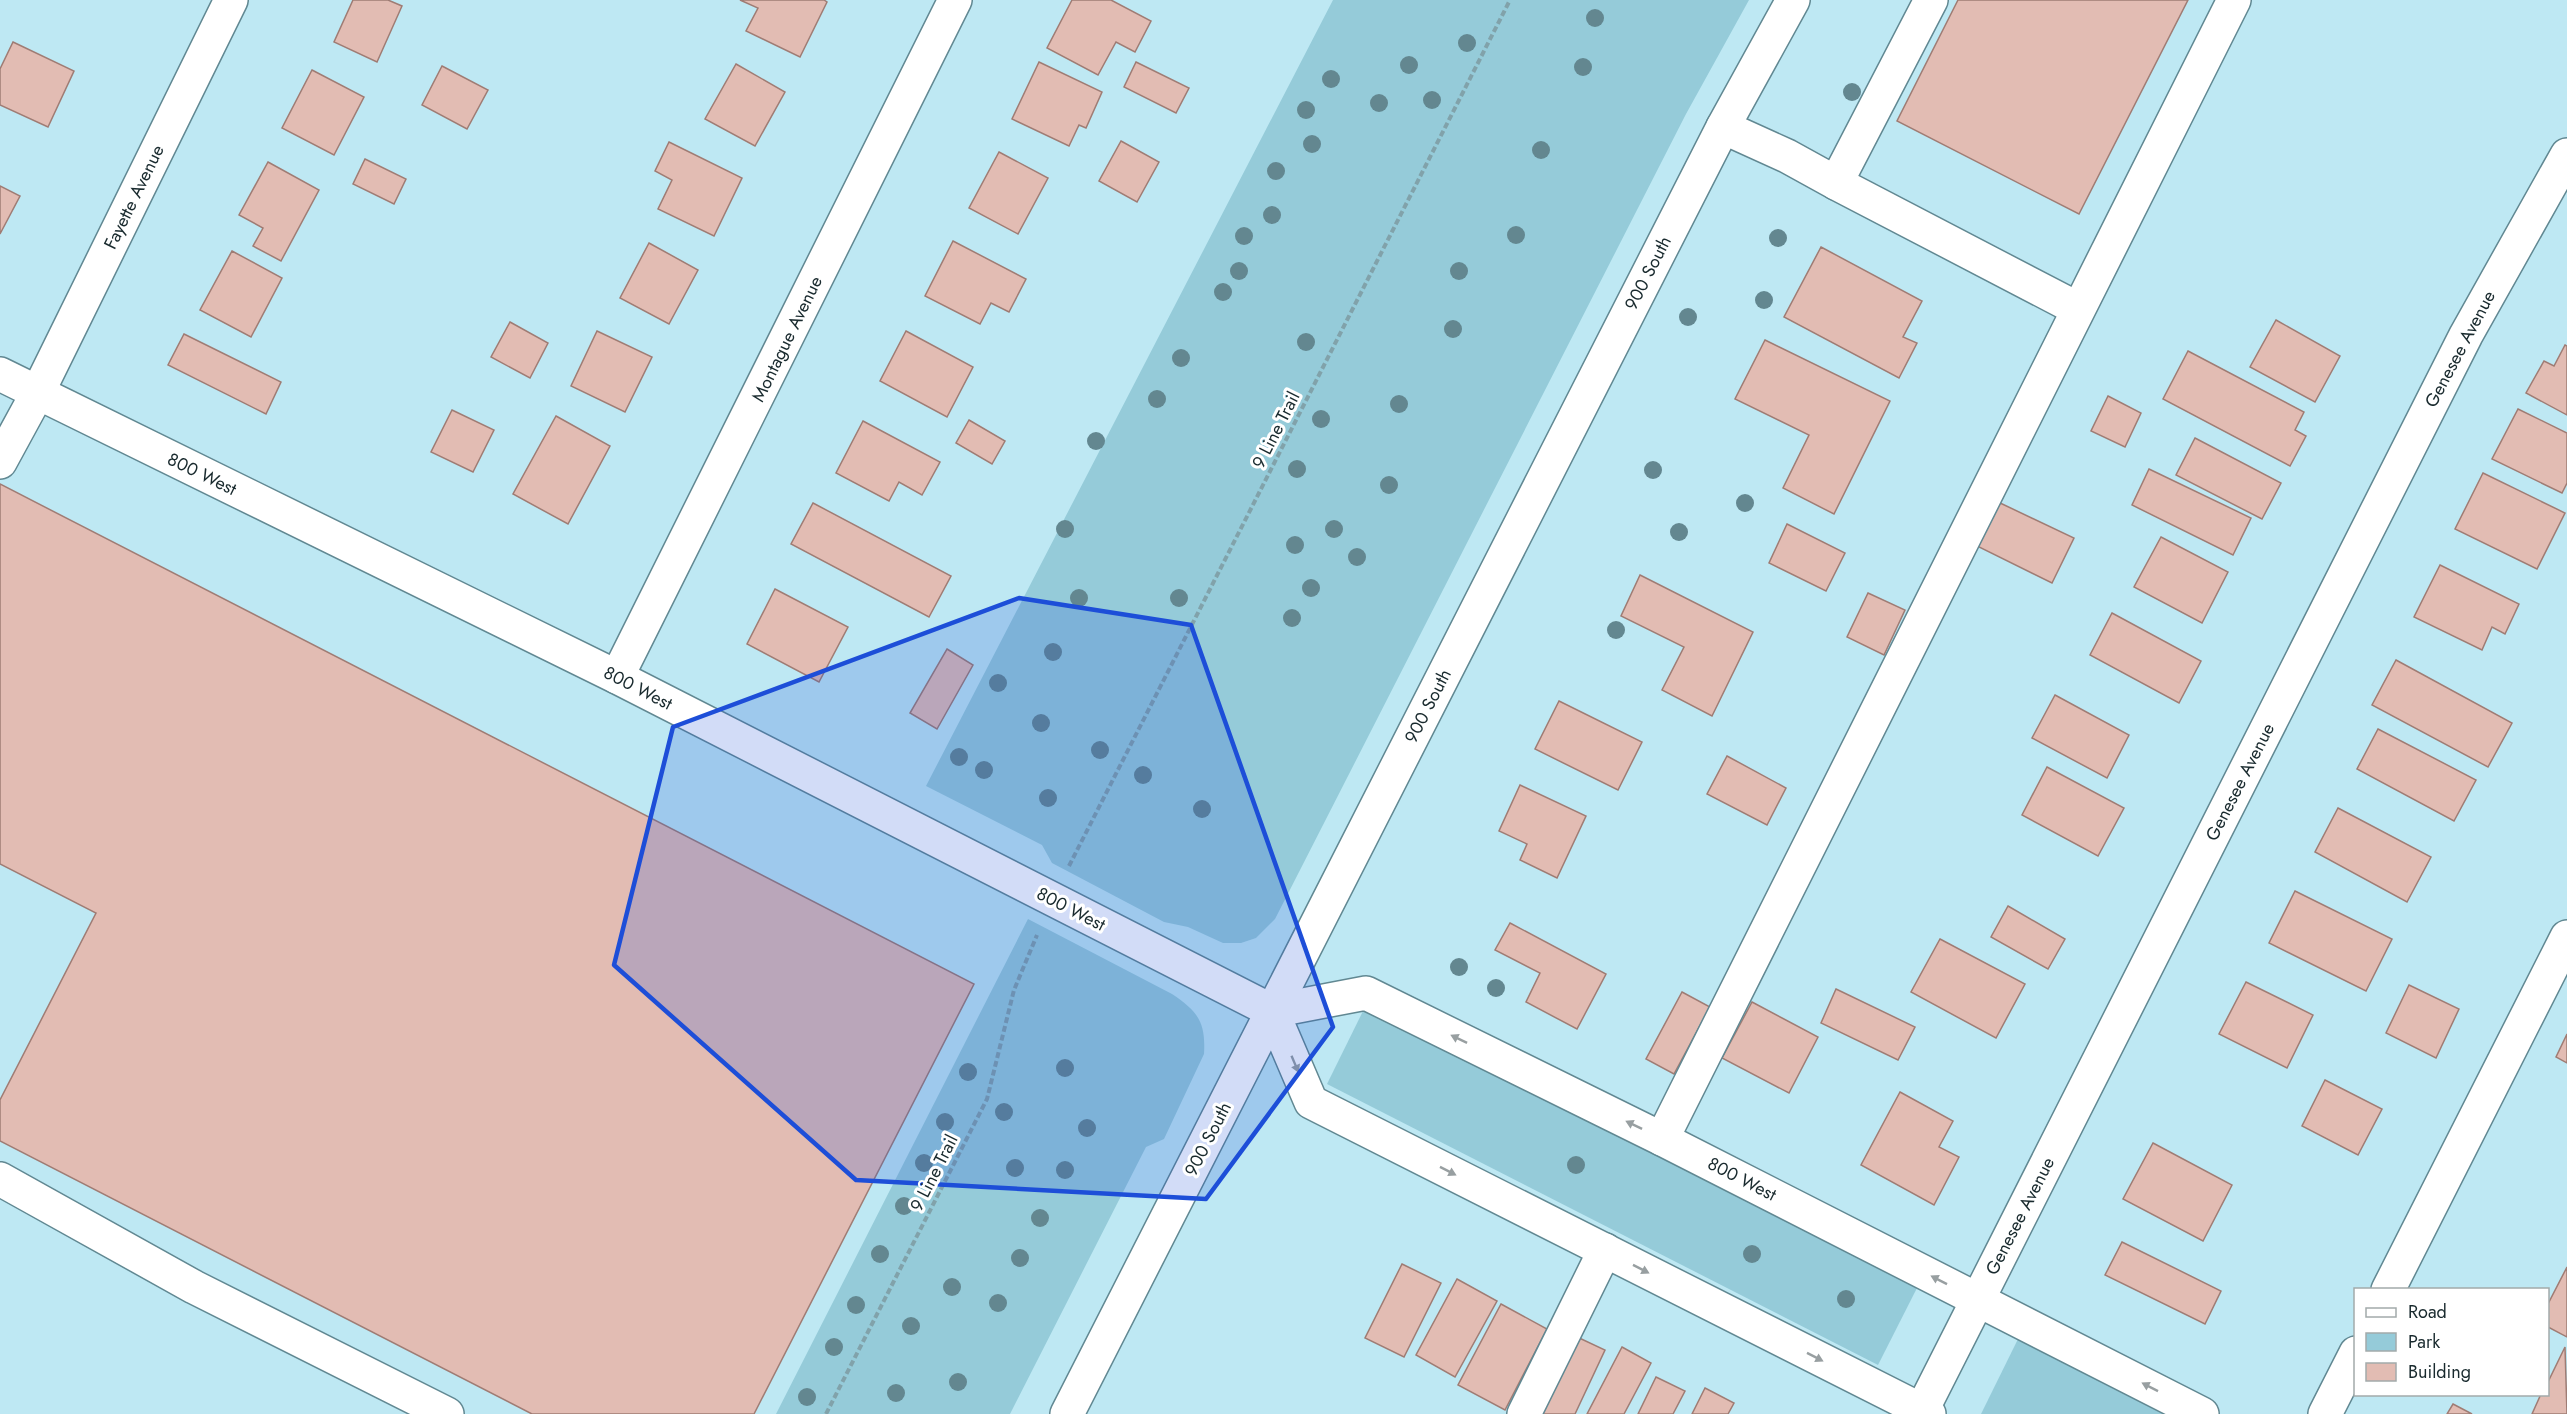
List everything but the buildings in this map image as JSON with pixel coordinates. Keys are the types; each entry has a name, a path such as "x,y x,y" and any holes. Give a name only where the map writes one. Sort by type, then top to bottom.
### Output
{"street":[{"name":"Fayette Avenue","path":"0,462 37,394 231,0"},
{"name":"Montague Avenue","path":"617,677 955,0"},
{"name":"900 South","path":"1067,1414 1723,127 1793,0"},
{"path":"1836,183 1931,0"},
{"path":"1662,1138 2234,0"},
{"path":"1723,127 1787,156 2078,309"},
{"name":"Genesee Avenue","path":"1923,1413 1978,1299 2466,335 2567,155"},
{"name":"800 West","path":"0,374 617,677 1272,1011 1366,993 1662,1138 2202,1414"},
{"path":"2389,1288 2567,937"},
{"path":"1272,1011 1311,1102 1923,1413"},
{"path":"0,1179 194,1287 447,1414"},
{"path":"1524,1414 1605,1250"},
{"path":"2325,1414 2354,1355"}],"path":[{"name":"9 Line Trail","path":"1066,873 1510,0"},
{"name":"9 Line Trail","path":"826,1414 987,1099 1014,990 1038,933"}],"highlighted area":[{"path":"1019,598 1191,625 1333,1027 1206,1199 856,1180 614,965 673,727"}],"green space":[{"path":"1333,0 1749,0 1686,114 1275,919 1256,938 1241,943 1223,943 1188,927 1164,922 1052,863 1042,845 926,786"},
{"path":"1028,919 1172,994 1188,1006 1198,1018 1203,1033 1204,1054 1164,1139 1146,1147 1010,1414 776,1414"},
{"path":"1365,1007 1917,1288 1878,1365 1327,1084"},
{"path":"2018,1339 2167,1414 1981,1414"}]}
